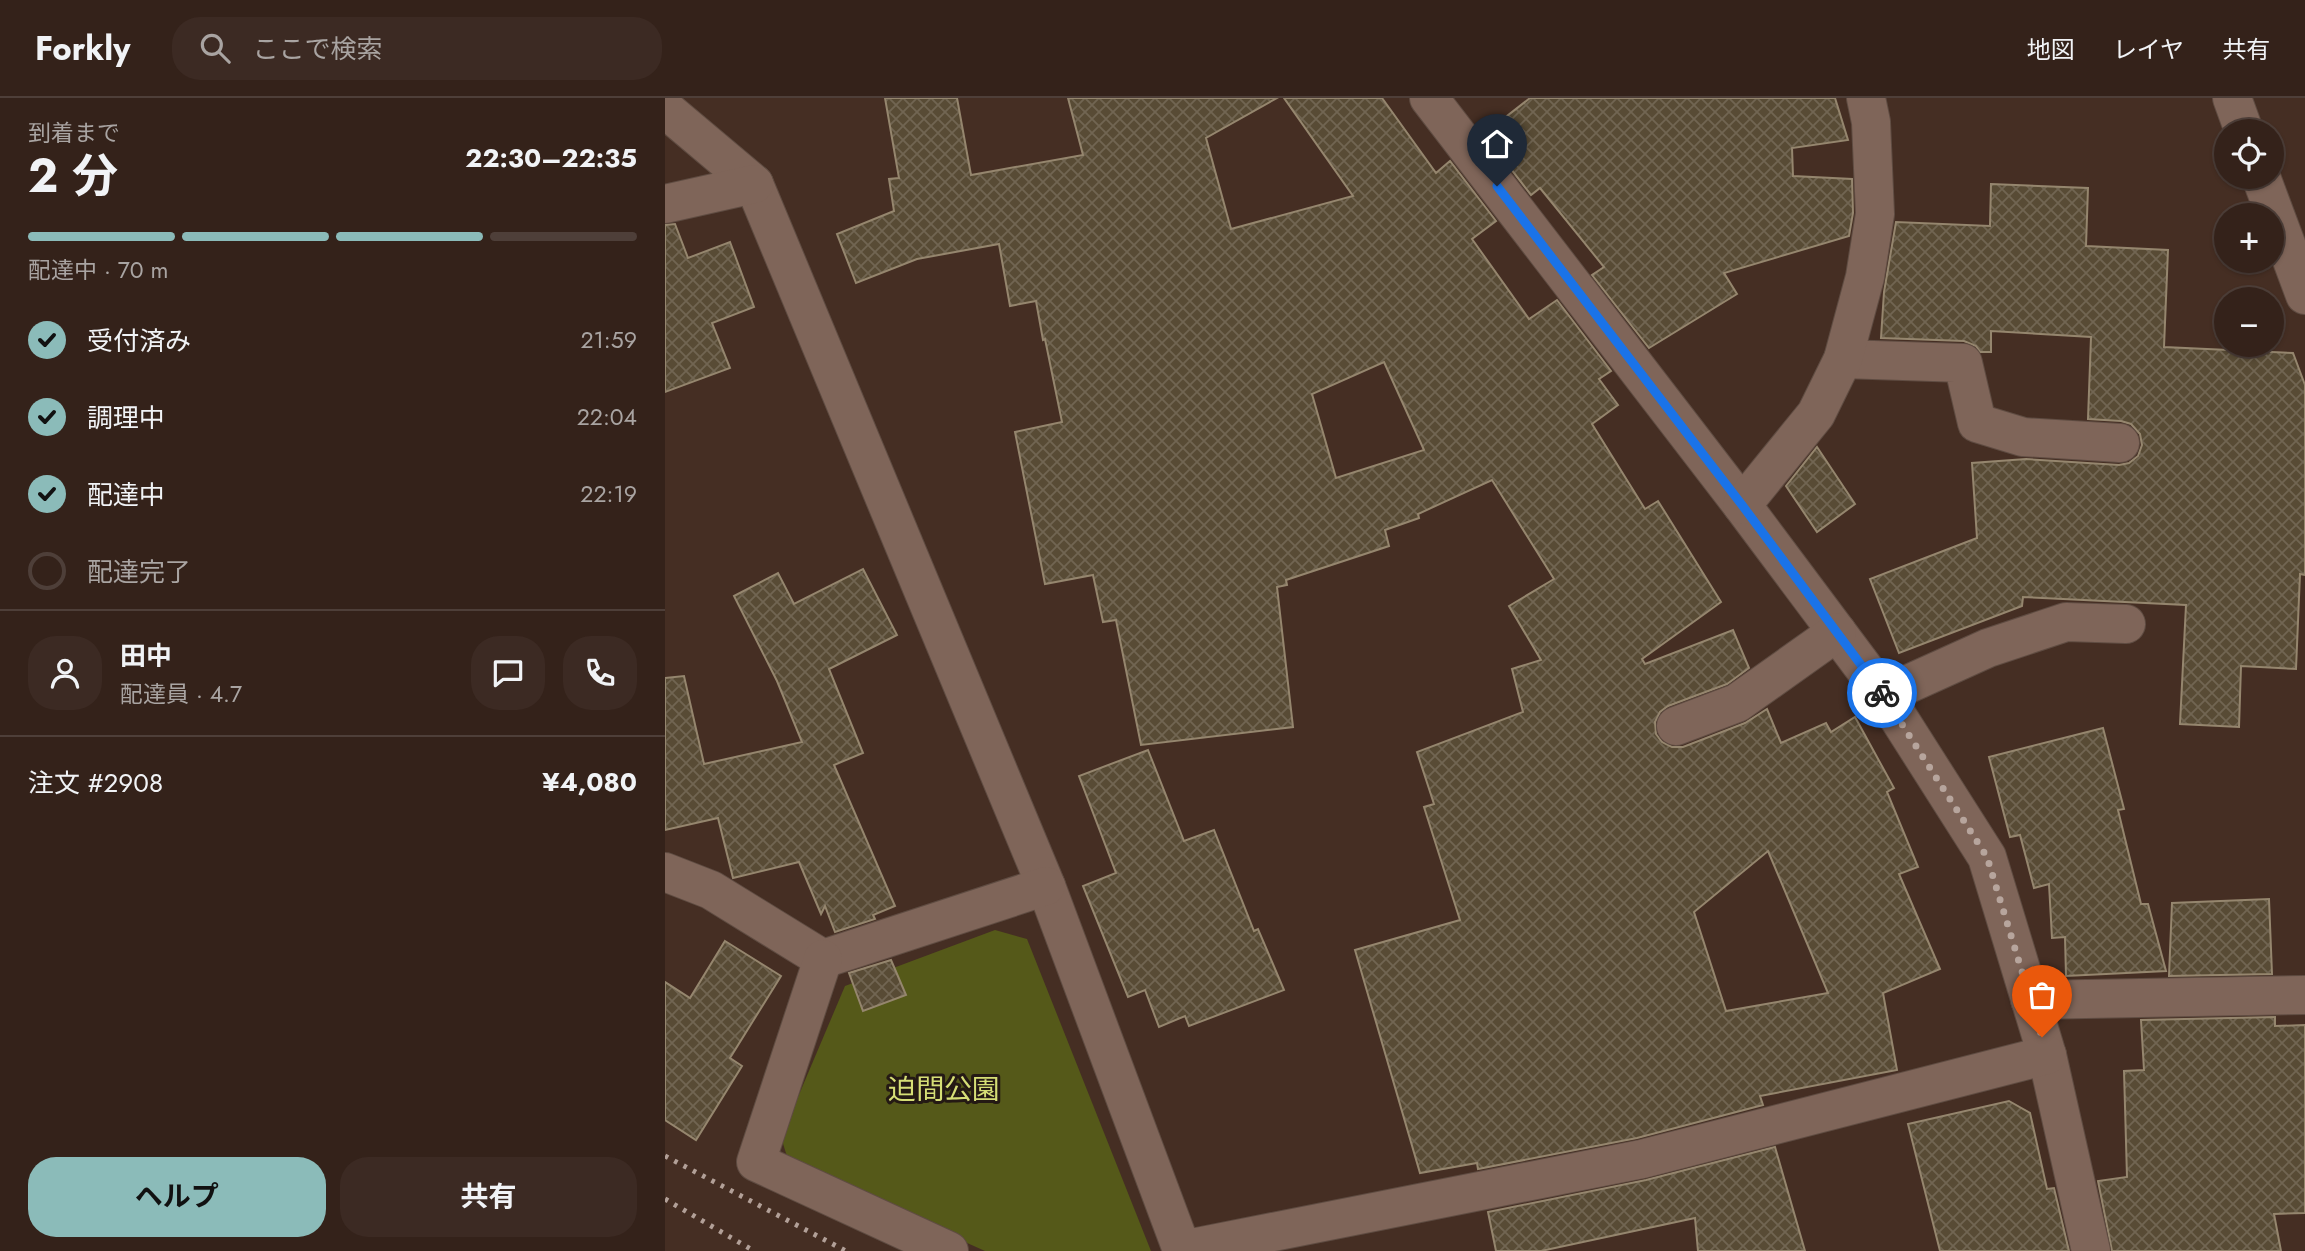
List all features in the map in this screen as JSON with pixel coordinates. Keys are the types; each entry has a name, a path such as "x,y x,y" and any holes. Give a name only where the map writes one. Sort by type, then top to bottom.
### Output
{"street":[{"path":"1429,98 1742,505 1884,695 1987,857 2047,1055 2091,1251"},
{"path":"1742,505 1816,414 1843,359 1865,277 1875,214 1871,122 1866,98"},
{"path":"2232,98 2240,119"},
{"path":"665,109 754,184 1046,886 1182,1251 1642,1159 2047,1055"},
{"path":"665,204 754,184"},
{"path":"2265,189 2305,295"},
{"path":"1843,359 1963,363 1977,423 2023,437 2120,443"},
{"path":"1884,695 1988,648 2066,622 2126,624"},
{"path":"1676,726 1737,703 1837,632"},
{"path":"665,872 711,890 823,959 1046,886"},
{"path":"823,959 756,1162 949,1251"},
{"path":"2030,1000 2305,995"}],"green space":[{"name":"迫間公園","path":"995,930 1027,939 1151,1251 985,1251 789,1163 781,1137 845,986"}],"building":[{"path":"885,98 957,98 971,175 1083,155 1068,98 1277,98 1206,138 1231,229 1353,196 1284,98 1382,98 1436,173 1450,161 1496,221 1472,239 1529,319 1557,300 1611,371 1599,379 1618,405 1592,424 1645,509 1658,501 1721,602 1642,659 1645,664 1733,630 1749,668 1727,684 1668,706 1660,712 1655,722 1656,734 1662,742 1672,747 1683,747 1745,723 1767,709 1781,743 1826,723 1831,732 1855,717 1894,788 1887,792 1918,867 1899,874 1940,969 1883,993 1897,1070 1760,1096 1763,1105 1637,1138 1478,1169 1477,1163 1420,1173 1355,950 1460,920 1424,807 1434,804 1417,752 1523,712 1512,669 1541,660 1509,606 1554,579 1492,480 1418,514 1419,518 1385,530 1389,546 1286,580 1287,585 1277,587 1293,727 1141,745 1116,620 1103,622 1093,575 1045,584 1015,432 1062,422 1036,301 1010,306 999,244 917,259 856,283 837,234 894,211 889,179 899,178","holes":["1384,362 1424,450 1336,478 1312,394","1768,851 1828,993 1726,1011 1694,912"]},
{"path":"1530,98 1835,98 1848,140 1792,148 1793,176 1852,179 1853,213 1849,236 1724,273 1737,294 1649,348 1592,275 1604,267 1540,188 1531,195 1484,134"},
{"path":"1991,184 2088,188 2086,246 2168,250 2164,347 2214,349 2214,357 2284,357 2284,353 2293,353 2305,385 2305,575 2300,574 2296,669 2241,666 2239,727 2180,724 2186,605 2023,597 2022,606 1899,653 1870,579 1977,538 1972,463 2026,459 2119,465 2129,463 2138,456 2142,445 2140,434 2131,424 2088,419 2091,337 1991,331 1991,352 1980,352 1976,346 1964,341 1881,338 1884,292 1896,222 1990,226"},
{"path":"675,224 688,258 730,242 754,307 712,323 730,368 665,392 665,225"},
{"path":"1817,447 1855,504 1817,532 1786,486"},
{"path":"863,569 897,635 829,669 863,753 834,765 895,906 873,915 875,919 835,932 825,906 821,914 799,862 733,878 718,818 665,830 665,678 684,676 704,764 802,742 777,681 734,596 778,573 794,604"},
{"path":"2103,728 2124,809 2118,810 2141,904 2148,904 2166,971 2066,976 2065,937 2052,938 2049,884 2034,888 2020,835 2010,837 1989,757"},
{"path":"1148,750 1184,841 1214,830 1254,931 1258,929 1284,990 1189,1026 1185,1016 1159,1027 1145,990 1128,997 1083,886 1116,873 1079,776"},
{"path":"2269,899 2272,974 2169,976 2172,903"},
{"path":"725,941 781,976 730,1058 742,1066 696,1140 665,1120 665,982 690,998"},
{"path":"891,960 906,995 863,1011 849,973"},
{"path":"2275,1017 2275,1026 2305,1025 2305,1213 2274,1214 2281,1251 2112,1251 2098,1181 2127,1177 2124,1071 2144,1070 2141,1020"},
{"path":"2009,1101 2030,1113 2047,1189 2054,1188 2069,1251 1940,1251 1908,1124"},
{"path":"1775,1147 1805,1251 1698,1251 1695,1218 1541,1251 1496,1251 1488,1212 1646,1180"}],"railway":[{"path":"665,1156 846,1251"},
{"path":"665,1199 754,1251"}],"way so far":[{"path":"1882,693 1987,857 2042,1037"}],"route":[{"path":"1497,186 1742,505 1882,693"}]}
